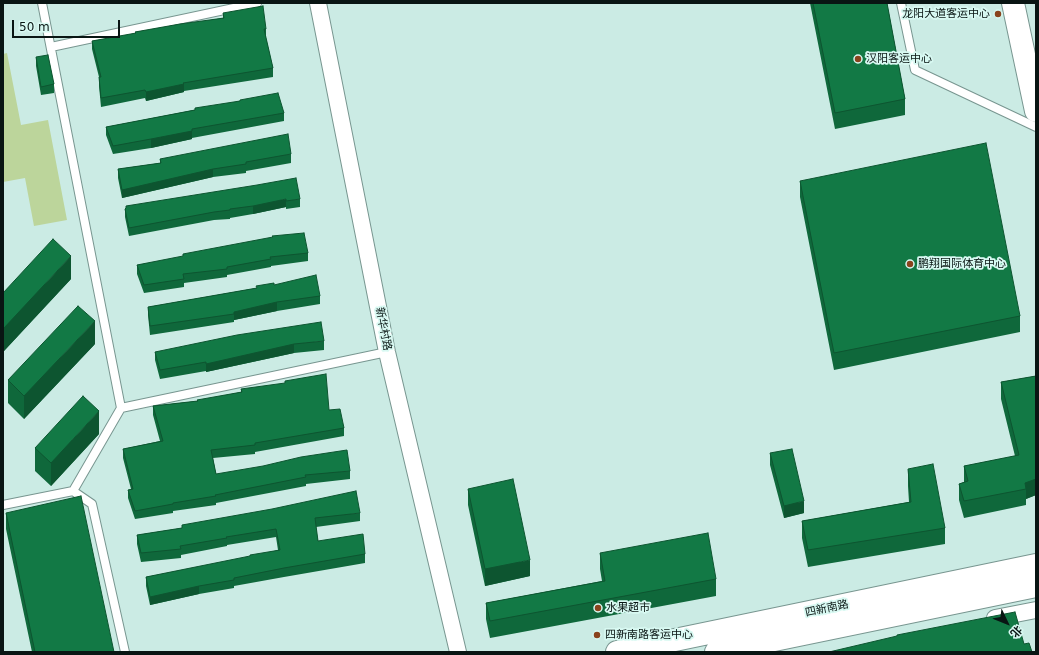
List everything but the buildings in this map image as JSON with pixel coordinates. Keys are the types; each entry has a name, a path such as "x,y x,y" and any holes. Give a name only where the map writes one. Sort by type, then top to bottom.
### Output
{"main road":[{"path":"1013,3 1036,111"},
{"name":"四新南路","path":"617,652 1036,565"},
{"name":"四新南路","path":"716,652 1036,586"}],"street":[{"name":"新华村路","path":"318,3 388,352 455,651"},
{"path":"982,621 1036,610"}],"lane":[{"path":"42,3 121,408 73,491"},
{"path":"51,47 257,3"},
{"path":"901,3 915,70 1036,127"},
{"path":"121,408 388,352"},
{"path":"3,505 73,491 92,504 125,652"}],"green space":[{"path":"7,53 21,125 48,120 67,220 34,226 25,178 3,182 3,54"}],"place":[{"name":"龙阳大道客运中心","path":"998,14"},
{"name":"汉阳客运中心","path":"858,59"},
{"name":"鹏翔国际体育中心","path":"910,264"},
{"name":"水果超市","path":"598,608"},
{"name":"四新南路客运中心","path":"597,635"}]}
